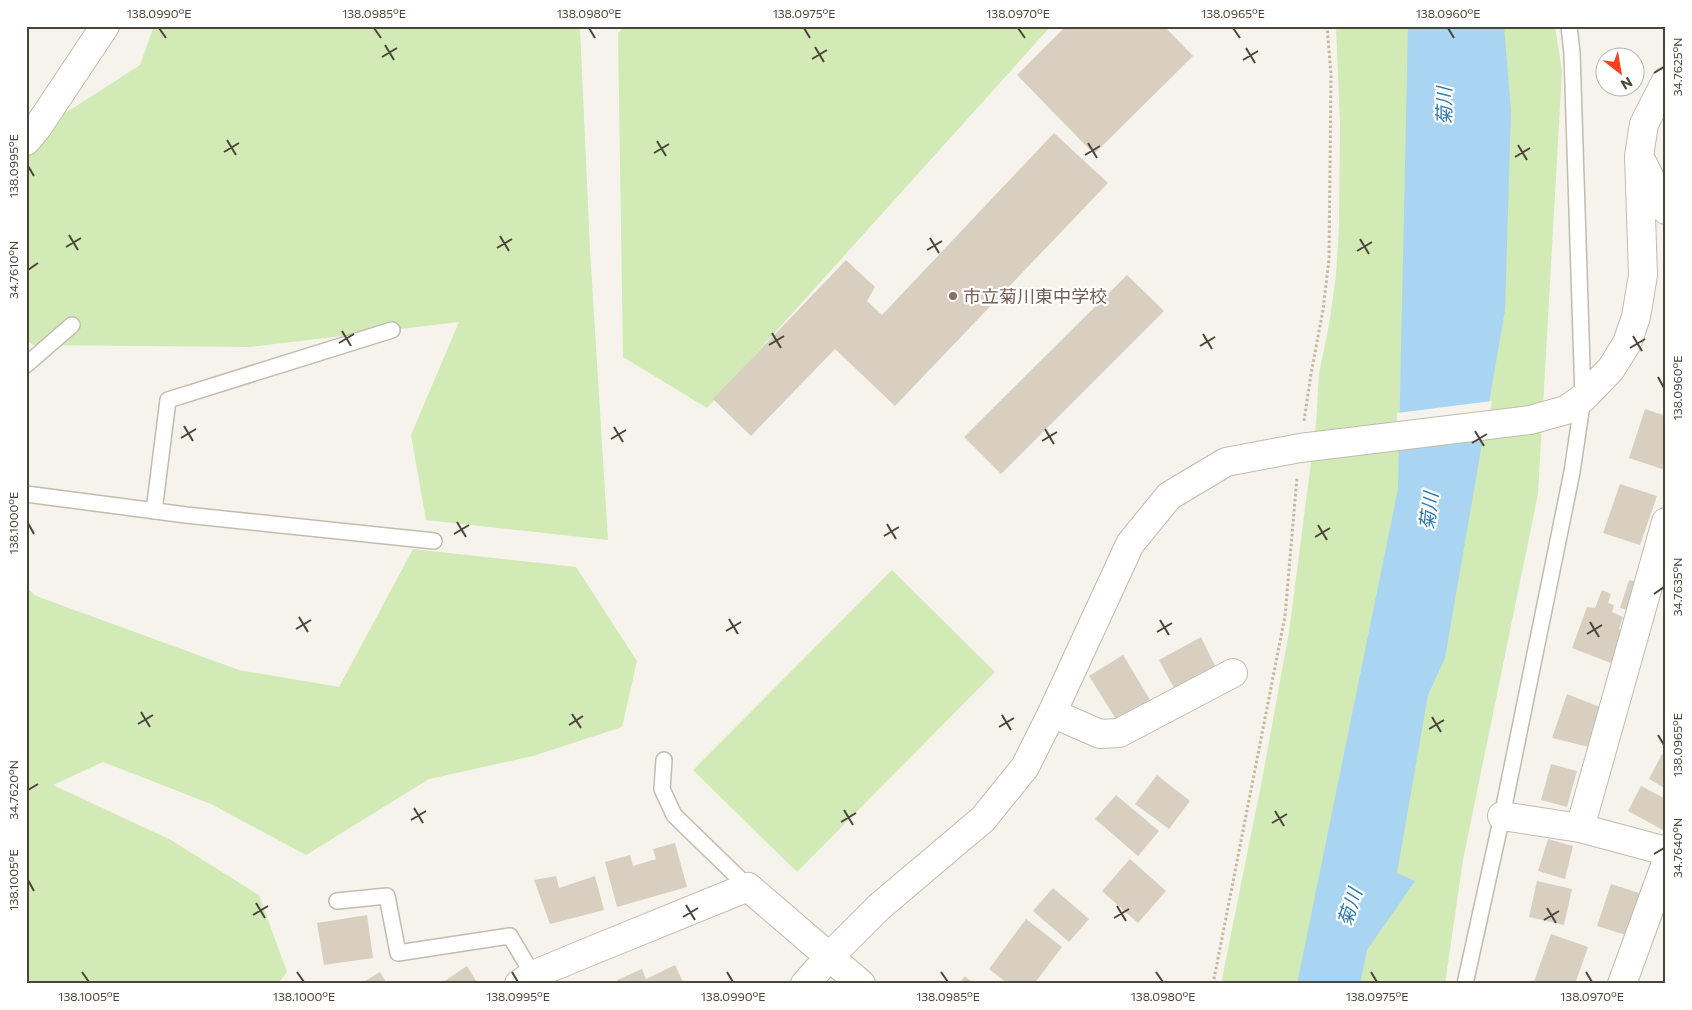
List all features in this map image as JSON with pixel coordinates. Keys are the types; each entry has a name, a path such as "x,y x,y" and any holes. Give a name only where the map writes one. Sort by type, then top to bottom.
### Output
{"street":[{"path":"28,136 105,26"},
{"path":"805,984 879,907 983,819 1025,766 1052,713 1130,544 1169,496 1226,462 1306,447 1530,420 1575,404 1611,369 1627,342 1636,317 1643,275 1639,156 1644,124 1666,81"},
{"path":"1639,156 1666,210"},
{"path":"1580,828 1666,522"},
{"path":"1052,713 1100,734 1119,733 1233,673"},
{"path":"1502,816 1580,828 1666,851"},
{"path":"1622,984 1666,864"},
{"path":"526,979 748,887 861,984"}],"lane":[{"path":"1465,984 1502,816 1572,472 1575,404 1572,53 1569,26"},
{"path":"26,365 72,325"},
{"path":"154,511 168,400 392,330"},
{"path":"26,494 154,511 434,541"},
{"path":"664,760 662,789 674,815 748,887"},
{"path":"337,901 387,896 398,953 510,936 526,979"}],"path":[{"path":"1213,984 1284,616 1306,447 1310,374 1323,310 1329,259 1331,75 1327,26"}],"green space":[{"path":"154,26 582,26 580,28 590,250 608,540 426,520 411,435 459,322 250,347 33,345 26,340 26,159 50,123 140,65"},
{"path":"625,26 1051,26 707,408 623,357 618,33"},
{"path":"1336,26 1555,26 1562,71 1538,494 1463,860 1445,984 1221,984 1262,780 1289,632 1316,424 1319,374 1329,325 1336,275 1339,225 1340,123"},
{"path":"413,549 576,567 637,661 622,727 533,756 429,779 306,855 211,804 103,762 53,785 171,840 259,895 287,972 278,984 26,984 26,587 36,596 239,670 339,687"},
{"path":"892,570 995,672 797,872 693,770"}],"water":[{"name":"菊川","path":"1408,26 1504,26 1511,111 1505,310 1445,658 1428,695 1397,873 1415,881 1367,950 1360,984 1297,984 1398,489"}],"pier":[{"path":"1492,401 1485,437 1396,449 1397,413"}],"building":[{"path":"1066,26 1164,26 1193,56 1094,154 1017,75"},
{"path":"1054,133 1108,183 895,406 835,349 751,436 713,399 846,260 875,287 867,301 882,315"},
{"path":"1127,275 1164,311 1001,474 964,437"},
{"path":"1645,409 1666,416 1665,470 1629,458"},
{"path":"1620,484 1657,496 1640,545 1603,533"},
{"path":"1629,580 1640,583 1632,611 1620,608"},
{"path":"1602,590 1611,594 1608,603 1614,605 1612,612 1623,617 1619,629 1623,631 1611,663 1572,648 1587,607 1595,608"},
{"path":"1201,637 1216,668 1175,690 1159,660"},
{"path":"1123,655 1152,703 1119,724 1089,676"},
{"path":"1567,694 1600,707 1589,747 1552,738"},
{"path":"1662,754 1666,756 1666,789 1649,779"},
{"path":"1551,764 1577,771 1567,807 1541,800"},
{"path":"1157,775 1190,801 1169,829 1135,804"},
{"path":"1641,786 1666,799 1666,825 1663,830 1628,811"},
{"path":"1116,795 1159,831 1138,856 1095,819"},
{"path":"1548,839 1573,846 1565,879 1538,871"},
{"path":"675,843 687,887 617,907 605,862 630,855 633,866 656,859 653,849"},
{"path":"1130,859 1166,891 1138,923 1102,891"},
{"path":"556,876 559,888 595,876 604,910 550,924 534,880"},
{"path":"1537,881 1572,889 1564,925 1529,917"},
{"path":"1611,884 1642,894 1629,936 1597,926"},
{"path":"1053,888 1089,919 1069,942 1033,911"},
{"path":"367,915 373,958 324,965 317,923"},
{"path":"1026,919 1062,947 1034,984 1008,984 989,969"},
{"path":"1551,934 1588,947 1575,984 1533,984"},
{"path":"675,965 684,984 619,984 617,980 642,969 646,979"},
{"path":"467,966 478,984 440,984"},
{"path":"380,972 387,984 360,984"},
{"path":"965,976 974,984 959,984"}],"place":[{"name":"市立菊川東中学校","path":"953,296"}]}
